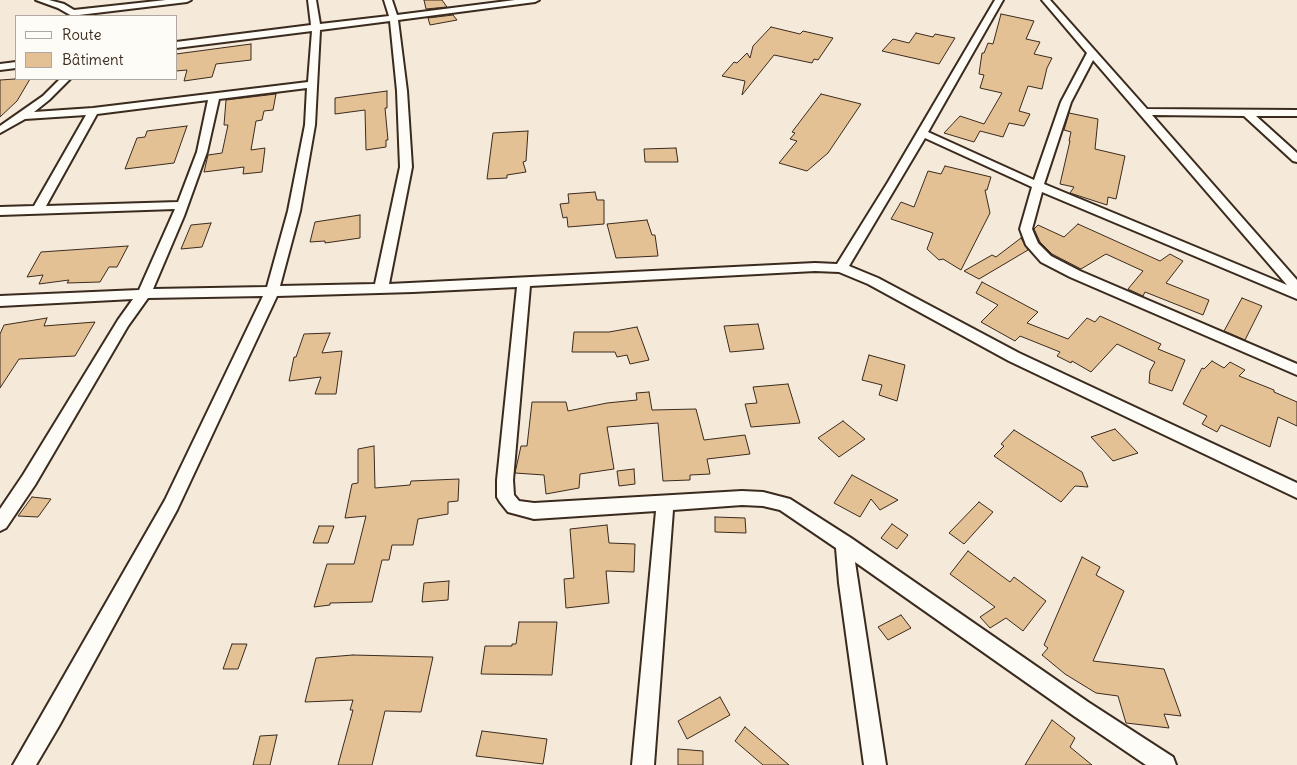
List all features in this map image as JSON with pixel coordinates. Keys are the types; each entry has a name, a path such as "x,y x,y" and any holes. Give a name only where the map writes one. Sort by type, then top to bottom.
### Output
{"street":[{"path":"40,0 61,6 75,14 122,4 188,0"},
{"path":"24,765 52,719 171,505 272,292 296,202 310,125 316,28 312,0"},
{"path":"381,289 406,167 402,91 394,18 388,0"},
{"path":"178,45 535,0"},
{"path":"841,268 923,133 999,0"},
{"path":"1046,0 1297,288"},
{"path":"1092,53 1066,102 1038,186 1026,229 1032,245 1046,258 1075,274 1297,370"},
{"path":"0,67 15,65"},
{"path":"0,130 23,116 46,98 64,80"},
{"path":"23,116 93,111 312,84"},
{"path":"0,523 29,480 123,323 144,294 182,205 202,152 214,97"},
{"path":"38,210 93,111"},
{"path":"1144,112 1297,113"},
{"path":"1247,112 1297,159"},
{"path":"923,133 1038,186 1297,294"},
{"path":"0,211 182,205"},
{"path":"1,302 144,294 381,289 815,266 841,268 873,281 1014,357 1297,491"},
{"path":"524,282 505,480 506,497 514,507 534,511 742,498 763,499 784,504 1165,765"},
{"path":"643,765 664,503"},
{"path":"845,544 848,583 875,765"}],"building":[{"path":"424,0 442,0 447,7 426,9"},
{"path":"1001,14 1034,21 1026,39 1040,42 1034,54 1052,58 1047,68 1042,89 1028,86 1019,111 1030,114 1024,126 1009,123 1003,137 980,131 974,142 944,133 960,116 984,124 1002,93 980,88 984,75 979,74 982,53 984,53 988,43 993,44"},
{"path":"453,15 457,20 430,25 428,18"},
{"path":"771,27 800,34 803,31 833,38 818,60 814,59 812,63 774,55 742,95 745,81 722,76 734,62 737,63 747,53 750,58 753,46"},
{"path":"916,33 933,37 935,34 955,38 939,64 882,51 893,39 909,43"},
{"path":"251,44 251,60 216,64 212,77 184,81 187,70 178,71 178,54"},
{"path":"0,80 29,80 17,101 0,117"},
{"path":"387,91 387,108 385,108 388,140 386,140 386,147 366,150 365,110 335,114 335,98"},
{"path":"276,94 273,110 264,111 262,120 256,121 251,150 265,148 262,172 243,174 244,167 204,172 208,155 222,153 228,125 224,125 226,100"},
{"path":"821,94 861,104 828,153 807,171 779,163 797,141 790,139 795,133 792,132"},
{"path":"1069,113 1098,119 1095,149 1125,156 1116,199 1108,197 1107,205 1070,193 1074,187 1060,184 1070,141 1071,132 1064,130"},
{"path":"187,126 174,163 125,169 137,138 145,137 147,131"},
{"path":"528,131 526,161 523,162 526,172 507,175 507,178 487,179 493,133"},
{"path":"676,148 678,162 645,162 644,149"},
{"path":"945,166 991,177 987,190 985,190 990,213 961,270 943,259 939,260 927,249 933,233 891,219 901,202 914,207 928,171 941,174"},
{"path":"595,192 597,200 604,200 604,224 568,227 567,217 563,218 560,204 569,203 568,194"},
{"path":"360,215 360,238 325,243 325,241 310,242 315,222"},
{"path":"647,220 652,235 655,235 658,256 616,258 607,224"},
{"path":"211,223 202,247 181,249 191,225"},
{"path":"1078,224 1160,261 1170,254 1183,261 1166,283 1209,300 1203,315 1145,292 1143,296 1128,289 1143,271 1106,254 1081,269 1052,254 1040,242 1034,229 1038,225 1064,237"},
{"path":"1021,238 1028,250 979,279 964,271 992,255 996,257"},
{"path":"128,246 117,267 109,267 100,282 67,283 69,280 39,284 43,275 27,277 41,252"},
{"path":"982,282 1038,312 1027,323 1068,339 1087,318 1095,322 1100,316 1161,344 1158,349 1185,360 1172,391 1149,383 1150,371 1155,362 1117,344 1091,372 1072,361 1071,363 1057,356 1060,352 1020,336 1015,341 981,322 998,305 976,293"},
{"path":"1242,298 1262,306 1245,340 1224,331"},
{"path":"47,318 44,326 95,322 75,356 19,359 0,388 0,334 4,325"},
{"path":"758,324 764,349 730,352 724,326"},
{"path":"637,327 649,360 630,364 627,355 617,357 615,352 572,352 574,332 609,332"},
{"path":"330,333 322,353 342,351 336,394 315,394 321,377 289,381 294,357 296,357 304,334"},
{"path":"869,355 905,365 897,401 879,395 882,385 862,380"},
{"path":"1212,361 1224,368 1230,362 1245,370 1239,376 1274,390 1274,392 1297,402 1297,426 1278,417 1270,447 1221,425 1217,432 1202,424 1207,416 1183,404 1202,368 1204,369"},
{"path":"788,384 800,423 751,427 745,404 757,403 753,387"},
{"path":"649,392 652,410 696,409 704,440 745,435 750,454 707,459 710,474 690,475 690,480 663,481 658,423 607,427 614,469 580,474 579,488 546,494 544,475 515,473 521,446 527,446 532,402 566,402 568,411 607,403 637,400 636,393"},
{"path":"843,421 865,439 839,457 818,438"},
{"path":"1115,429 1138,453 1113,461 1091,437"},
{"path":"1014,430 1082,472 1088,487 1075,486 1061,502 994,456 1004,446 1001,444"},
{"path":"374,446 375,488 410,485 411,481 459,479 458,501 448,502 448,514 418,519 413,545 392,545 389,560 382,560 372,602 330,603 330,605 314,607 327,564 354,564 366,516 345,518 352,484 358,483 358,449"},
{"path":"634,469 635,484 619,486 617,471"},
{"path":"852,475 898,500 880,510 871,499 860,517 834,503"},
{"path":"32,497 51,499 38,517 18,516"},
{"path":"979,502 993,512 964,544 949,533"},
{"path":"715,517 745,518 746,533 715,532"},
{"path":"892,524 908,535 897,549 881,538"},
{"path":"607,525 609,543 635,544 634,572 606,571 609,603 566,608 564,579 574,578 570,529"},
{"path":"319,526 334,526 328,543 313,543"},
{"path":"968,551 1010,582 1014,577 1046,601 1023,631 1006,618 990,628 980,617 995,607 950,574"},
{"path":"1082,557 1100,567 1096,575 1124,591 1093,661 1164,669 1181,716 1164,714 1169,728 1126,723 1118,696 1096,693 1065,674 1042,655 1048,648 1044,645"},
{"path":"449,581 448,600 422,602 424,583"},
{"path":"901,615 911,628 888,640 878,627"},
{"path":"519,622 557,622 552,675 481,674 485,646 512,646 512,644 516,644"},
{"path":"232,644 247,644 238,669 223,669"},
{"path":"353,655 433,657 421,712 385,711 372,765 338,765 353,710 350,710 353,700 305,702 316,658"},
{"path":"720,697 730,715 687,739 678,721"},
{"path":"1052,720 1075,738 1070,747 1092,765 1025,765"},
{"path":"745,727 789,765 763,765 735,741"},
{"path":"482,731 547,739 543,764 476,756"},
{"path":"277,735 270,765 253,765 260,736"},
{"path":"678,749 703,751 703,765 678,765"}]}
